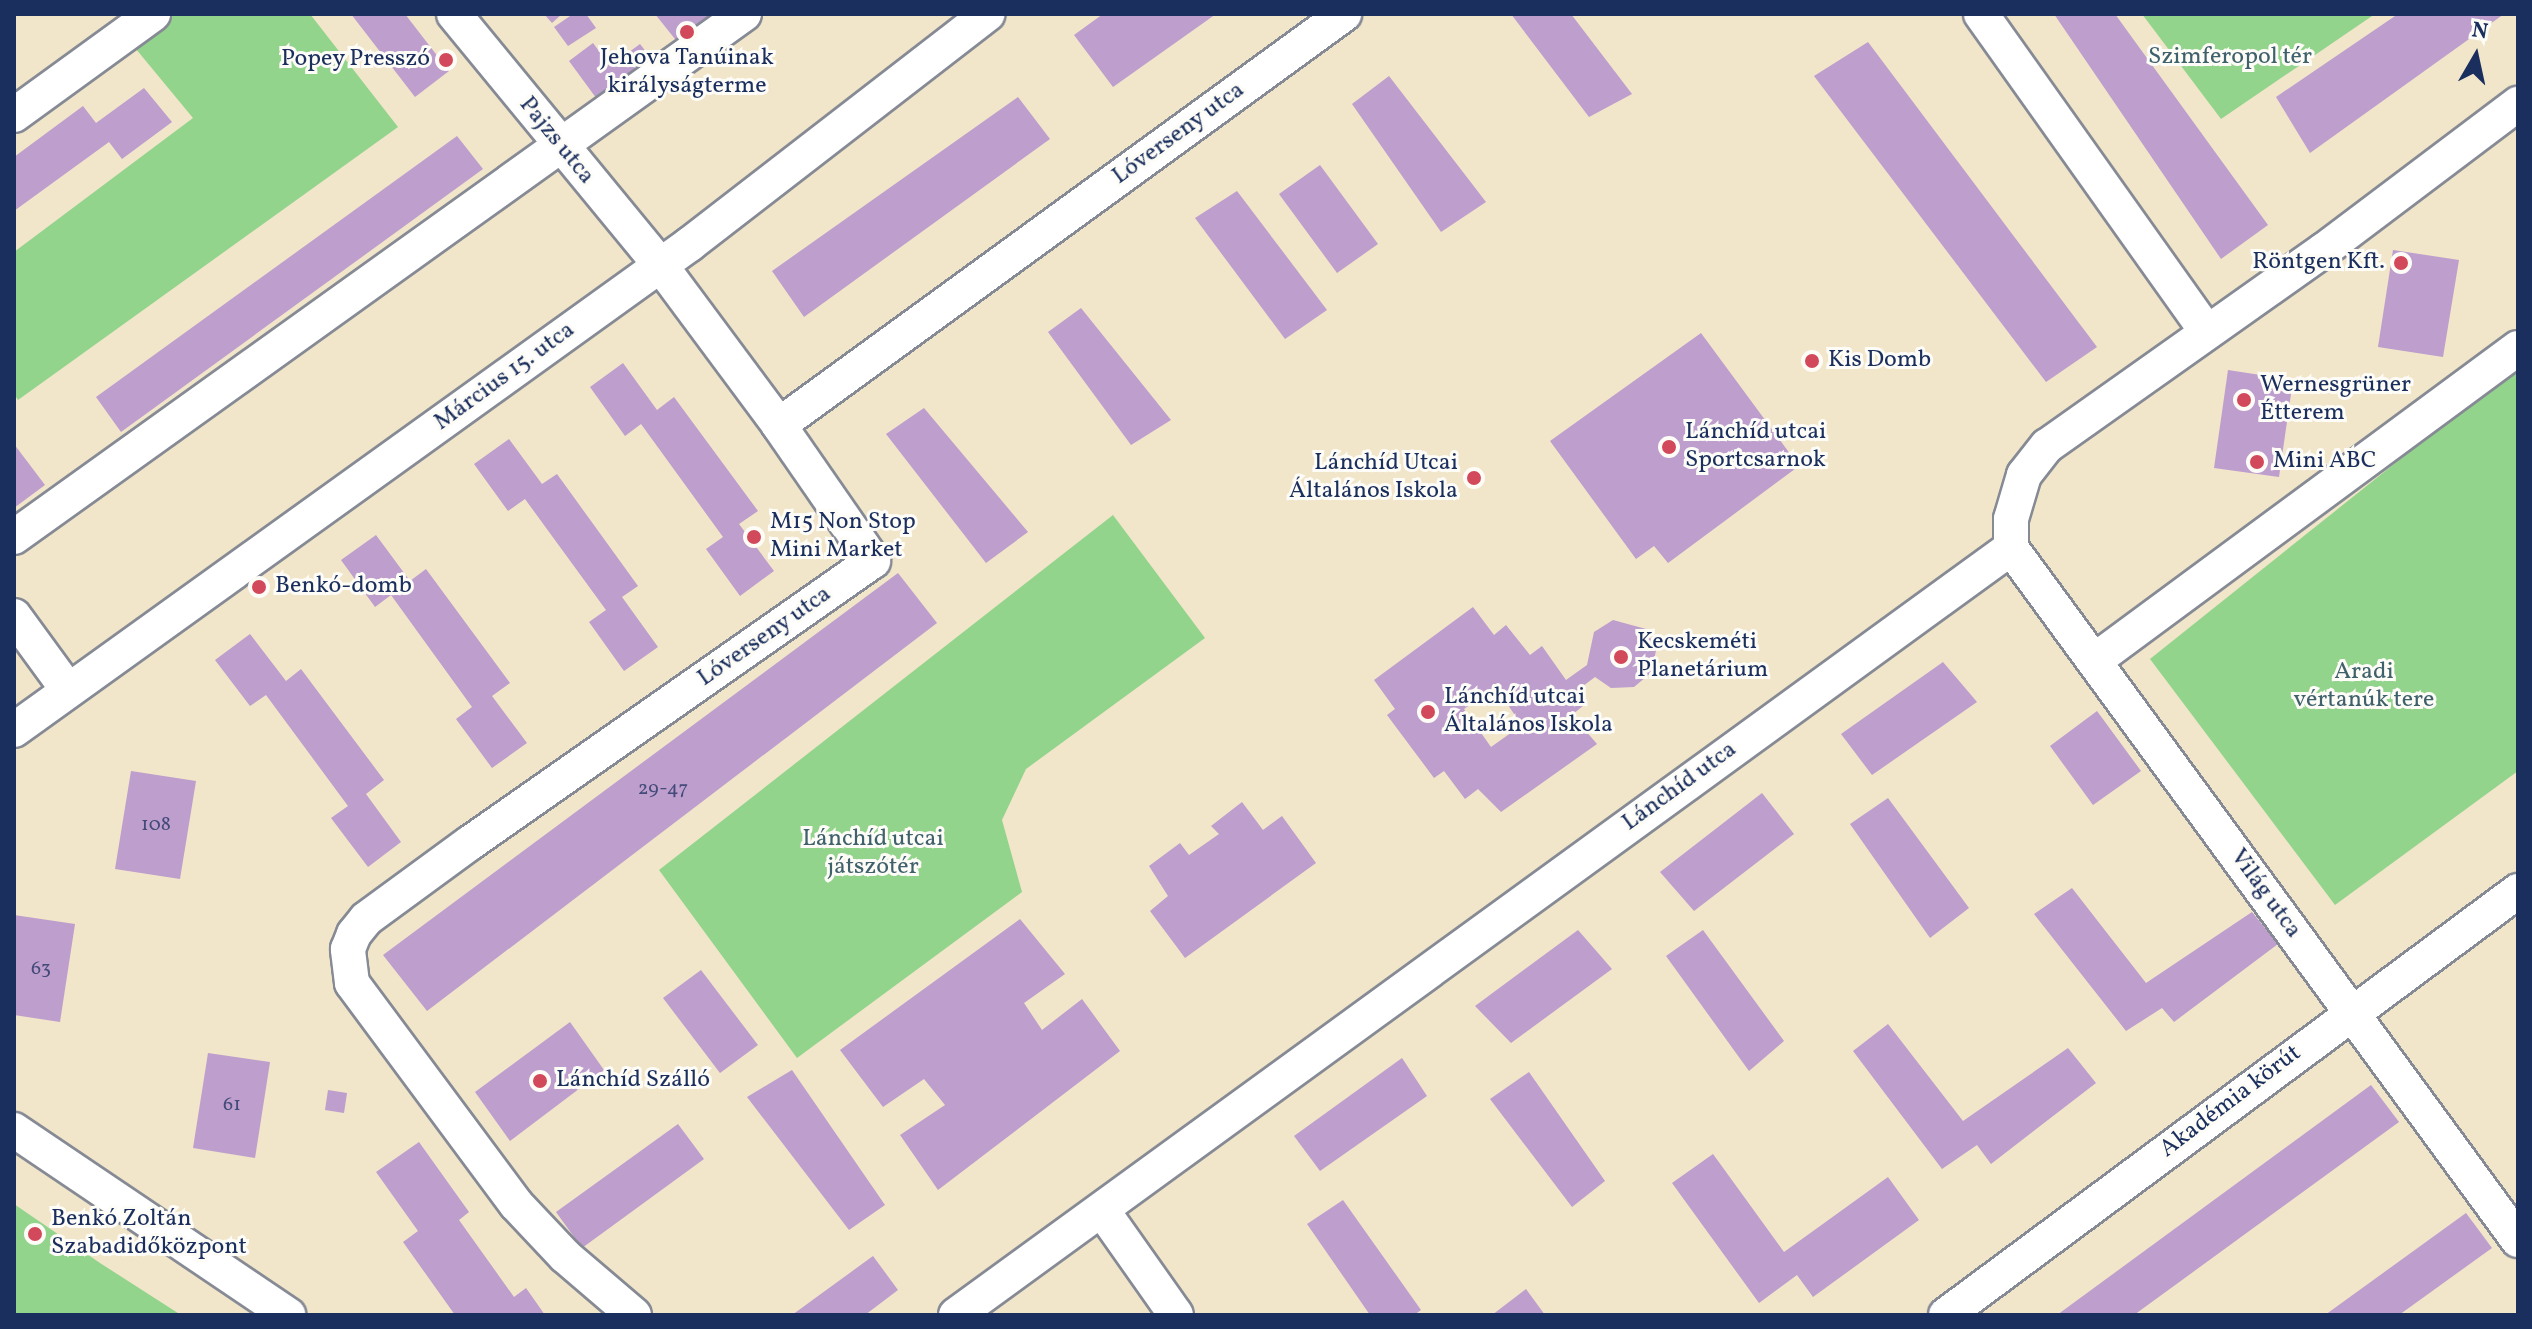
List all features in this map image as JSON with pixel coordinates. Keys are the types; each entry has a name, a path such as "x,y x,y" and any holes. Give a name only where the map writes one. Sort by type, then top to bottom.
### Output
{"street":[{"path":"14,115 153,14"},
{"name":"Pajzs utca","path":"454,14 559,147 661,266 779,425"},
{"path":"14,537 744,14"},
{"name":"Március 15. utca","path":"14,730 661,266 988,14"},
{"name":"Lóverseny utca","path":"634,1315 565,1256 516,1204 352,983 348,949 378,910 873,561 779,425 1344,14"},
{"path":"1981,14 2207,332"},
{"path":"2011,548 2011,519 2024,475 2047,446 2518,104"},
{"path":"2094,661 2518,348"},
{"name":"Világ utca","path":"2011,548 2518,1240"},
{"name":"Lánchíd utca","path":"956,1315 1454,949 2011,548"},
{"path":"14,616 68,690"},
{"name":"Akadémia körút","path":"1946,1315 2518,891"},
{"path":"14,1130 288,1315"},
{"path":"1102,1210 1176,1315"}],"green space":[{"path":"170,14 310,14 398,127 18,400 14,394 14,252 193,118 131,43"},
{"name":"Szimferopol tér","path":"2142,14 2375,14 2221,119"},
{"name":"Aradi vértanúk tere","path":"2518,365 2518,771 2335,905 2150,659"},
{"name":"Lánchíd utcai játszótér","path":"1113,515 1205,638 1026,769 1002,820 1022,892 797,1058 659,870"},
{"path":"14,1204 100,1263 181,1315 14,1315"}],"building":[{"path":"351,14 405,14 449,71 415,97"},
{"path":"544,14 562,14 552,23"},
{"path":"573,14 586,14 596,28 568,46 554,27"},
{"name":"Jehova Tanúinak királyságterme","path":"655,14 728,14 683,49"},
{"path":"1103,14 1216,14 1113,87 1074,35"},
{"path":"1511,14 1571,14 1632,94 1589,117"},
{"path":"2054,14 2115,14 2268,225 2221,259"},
{"path":"2398,14 2504,14 2310,153 2276,97"},
{"path":"1868,42 2097,347 2046,382 1814,76"},
{"path":"593,43 610,66 640,44 657,66 602,106 569,61"},
{"path":"1389,76 1486,202 1441,232 1352,104"},
{"path":"144,88 172,122 122,159 109,142 14,211 14,157 83,106 96,123"},
{"path":"1018,97 1050,139 804,317 772,271"},
{"path":"457,136 483,169 121,432 96,397"},
{"path":"1320,165 1378,244 1337,273 1279,194"},
{"path":"1237,191 1327,310 1285,339 1195,218"},
{"path":"2393,250 2459,260 2443,357 2378,347"},
{"path":"1081,308 1171,420 1131,445 1048,332"},
{"name":"Lánchíd utcai Sportcsarnok","path":"1701,333 1799,466 1668,563 1654,546 1636,559 1550,441"},
{"path":"623,363 657,410 674,397 758,511 739,524 774,571 740,596 706,549 723,537 641,424 625,436 590,387"},
{"path":"2228,370 2293,380 2279,477 2214,468"},
{"path":"924,408 1028,532 986,563 886,434"},
{"path":"509,439 542,484 557,474 638,586 622,597 658,647 624,671 589,622 606,610 525,499 508,511 474,464"},
{"path":"14,444 45,485 14,508"},
{"path":"376,535 410,581 426,569 510,683 492,696 527,743 492,768 456,719 472,707 391,595 375,607 341,560"},
{"path":"898,573 937,623 427,1011 383,955"},
{"name":"Lánchíd utcai Általános Iskola","path":"1473,607 1494,635 1506,625 1530,655 1542,646 1566,680 1587,665 1594,632 1613,620 1646,629 1656,650 1652,672 1634,687 1611,688 1595,677 1575,692 1584,705 1572,715 1597,744 1501,812 1478,789 1465,799 1444,771 1434,778 1387,715 1395,709 1374,680","holes":["1495,687 1522,725 1491,747 1464,709"]},
{"path":"250,634 286,681 301,669 384,780 366,794 401,842 368,867 331,818 348,806 266,695 250,706 215,660"},
{"path":"1943,662 1977,702 1872,775 1841,734"},
{"path":"2097,711 2141,771 2093,805 2050,746"},
{"path":"131,771 196,781 180,879 115,869"},
{"path":"1762,793 1794,834 1694,911 1660,872"},
{"path":"1888,798 1969,908 1930,938 1850,824"},
{"path":"1242,802 1263,830 1282,816 1316,863 1185,958 1150,911 1168,896 1149,866 1180,843 1189,855 1219,834 1211,826"},
{"path":"2072,888 2146,983 2252,912 2278,944 2174,1022 2162,1008 2126,1031 2034,914"},
{"path":"14,915 75,924 60,1022 14,1015"},
{"path":"1020,919 1065,974 1024,1003 1042,1030 1082,999 1120,1051 938,1190 900,1135 945,1105 924,1079 883,1107 840,1050"},
{"path":"1578,930 1612,969 1511,1043 1475,1006"},
{"path":"1703,930 1784,1041 1749,1071 1666,956"},
{"path":"701,970 758,1045 720,1073 663,998"},
{"name":"Lánchíd Szálló","path":"570,1022 604,1070 510,1141 475,1092"},
{"path":"1888,1024 1963,1121 2068,1048 2096,1083 1991,1164 1977,1145 1942,1169 1853,1051"},
{"path":"208,1053 270,1062 255,1158 193,1148"},
{"path":"1402,1058 1427,1096 1320,1171 1294,1136"},
{"path":"792,1070 885,1205 849,1230 747,1097"},
{"path":"1529,1072 1605,1181 1572,1207 1490,1099"},
{"path":"2371,1085 2399,1122 2134,1315 2057,1315"},
{"path":"328,1090 347,1093 344,1113 325,1110"},
{"path":"678,1124 704,1159 582,1248 556,1212"},
{"path":"419,1142 469,1212 459,1220 514,1297 526,1288 545,1315 455,1315 403,1242 418,1231 376,1172"},
{"path":"1713,1154 1784,1252 1888,1177 1919,1220 1813,1297 1797,1275 1759,1303 1672,1183"},
{"path":"1343,1200 1421,1310 1414,1315 1370,1315 1307,1224"},
{"path":"2466,1213 2492,1248 2399,1315 2325,1315"},
{"path":"873,1256 898,1290 865,1315 792,1315"},
{"path":"1526,1289 1545,1315 1492,1315"}],"place":[{"name":"Jehova Tanúinak királyságterme","path":"687,32"},
{"name":"Popey Presszó","path":"446,60"},
{"name":"Röntgen Kft.","path":"2401,263"},
{"name":"Kis Domb","path":"1812,361"},
{"name":"Wernesgrüner Étterem","path":"2244,400"},
{"name":"Lánchíd utcai Sportcsarnok","path":"1669,447"},
{"name":"Mini ABC","path":"2257,462"},
{"name":"Lánchíd Utcai Általános Iskola","path":"1474,478"},
{"name":"M15 Non Stop Mini Market","path":"754,537"},
{"name":"Benkó-domb","path":"259,587"},
{"name":"Kecskeméti Planetárium","path":"1621,657"},
{"name":"Lánchíd utcai Általános Iskola","path":"1428,712"},
{"name":"Lánchíd Szálló","path":"540,1081"},
{"name":"Benkó Zoltán Szabadidőközpont","path":"35,1234"}]}
